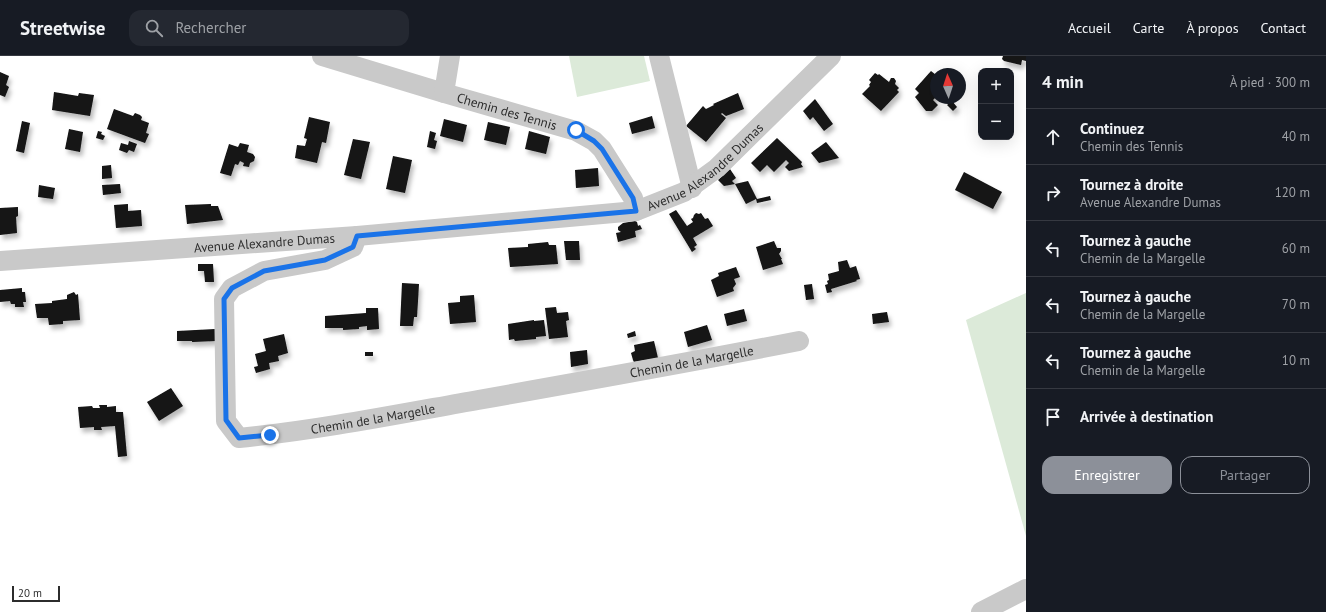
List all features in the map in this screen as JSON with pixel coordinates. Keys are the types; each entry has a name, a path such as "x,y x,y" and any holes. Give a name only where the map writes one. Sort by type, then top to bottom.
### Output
{"street":[{"path":"322,56 444,93"},
{"name":"Chemin des Tennis","path":"450,56 444,93 576,130 586,136 602,149 633,198 636,211"},
{"path":"659,56 692,188"},
{"name":"Avenue Alexandre Dumas","path":"0,261 357,236 636,211 692,188 717,168 831,56"},
{"name":"Chemin de la Margelle","path":"357,236 353,247 325,260 264,271 232,288 224,299 226,420 239,438 270,435 420,411 799,341"},
{"path":"981,612 1026,588"}],"green space":[{"path":"569,56 644,56 650,81 577,97"},
{"path":"1026,293 1026,536 966,320"}],"building":[{"path":"1003,56 1026,56 1026,61 1022,60 1021,65 1004,61 1002,59"},
{"path":"0,72 9,76 6,85 9,87 5,97 0,95"},
{"path":"930,72 930,104 938,105 932,111 926,111 915,97 919,93 915,89"},
{"path":"875,73 878,75 879,74 889,82 891,78 894,78 896,81 895,84 899,88 897,90 899,92 881,111 862,94 870,86 869,85 871,82 869,80"},
{"path":"54,92 78,96 79,93 94,95 90,116 52,110"},
{"path":"738,93 744,109 726,116 722,113 721,114 726,118 706,142 686,126 703,106 706,109 714,105 713,104"},
{"path":"815,99 833,124 824,131 813,117 810,120 803,111"},
{"path":"954,104 957,107 953,111 947,105"},
{"path":"114,109 133,116 135,113 140,115 142,117 141,120 149,123 146,133 149,134 145,143 107,129"},
{"path":"652,116 655,128 632,134 629,123"},
{"path":"309,117 330,122 326,143 322,142 317,163 295,158 297,145 305,146 307,139 304,138"},
{"path":"444,119 467,125 463,142 440,136"},
{"path":"22,121 30,123 24,153 16,151"},
{"path":"488,122 510,127 506,145 484,140"},
{"path":"69,129 83,132 80,152 65,149"},
{"path":"98,131 102,132 101,134 105,136 103,140 96,138"},
{"path":"430,131 436,133 434,140 437,141 435,149 427,147"},
{"path":"529,131 550,137 546,154 525,149"},
{"path":"777,138 802,162 801,164 803,167 789,171 785,167 789,163 786,160 774,172 767,165 760,172 751,163"},
{"path":"353,139 370,142 361,179 344,175"},
{"path":"129,141 137,144 134,152 129,150 127,153 119,150 121,143 128,145"},
{"path":"826,142 839,158 819,163 811,153"},
{"path":"240,143 249,145 247,152 253,154 255,157 254,161 250,163 249,167 243,166 244,163 240,161 238,165 235,164 231,176 220,173 229,144 238,147"},
{"path":"393,156 412,160 405,193 386,189"},
{"path":"111,165 112,178 102,179 102,166"},
{"path":"598,168 599,186 576,188 575,170"},
{"path":"730,169 736,178 732,181 735,184 724,186 718,180"},
{"path":"964,172 1002,192 993,209 955,190"},
{"path":"748,181 757,199 770,196 771,200 757,203 756,199 746,204 735,184"},
{"path":"120,184 121,193 103,195 102,185"},
{"path":"39,185 55,188 53,199 38,197"},
{"path":"128,204 128,211 141,210 142,226 116,228 114,205"},
{"path":"211,204 211,206 218,206 223,220 187,224 185,205"},
{"path":"18,207 18,216 16,217 17,233 0,235 0,208"},
{"path":"676,210 687,226 693,222 691,219 696,213 701,213 705,219 708,218 713,226 693,238 697,245 694,247 696,249 692,252 669,214"},
{"path":"635,221 642,229 635,231 636,237 618,242 616,233 621,232 618,230 618,227 623,223"},
{"path":"564,241 579,241 580,260 566,260"},
{"path":"774,241 777,248 781,248 779,254 783,264 763,270 756,247"},
{"path":"548,242 549,245 556,245 558,264 510,267 508,248 528,247 528,244"},
{"path":"847,260 850,268 856,266 860,279 831,289 832,292 827,293 825,285 828,284 828,274 839,271 838,262"},
{"path":"198,264 213,264 214,282 205,282 204,271 198,271"},
{"path":"736,267 740,277 734,279 736,284 733,288 734,291 717,297 711,280 719,276 718,273"},
{"path":"402,283 419,284 417,317 414,317 413,326 400,326"},
{"path":"812,284 814,299 806,300 804,285"},
{"path":"22,288 22,292 25,292 26,302 23,302 24,307 15,307 15,304 11,304 10,301 0,302 0,290"},
{"path":"74,292 76,295 78,294 80,320 63,321 63,324 49,325 48,318 37,318 35,304 52,303 52,301 67,299 67,295"},
{"path":"474,295 476,322 450,324 448,303 460,302 460,296"},
{"path":"556,307 557,313 568,312 569,320 566,321 568,337 549,339 545,308"},
{"path":"366,308 378,308 379,329 367,330 367,326 359,327 359,329 343,330 343,328 325,328 325,316 366,313"},
{"path":"744,309 747,321 727,326 724,314"},
{"path":"887,312 889,322 873,324 872,314"},
{"path":"544,320 546,336 536,337 536,339 515,341 514,339 509,340 508,324"},
{"path":"707,325 712,340 688,347 684,332"},
{"path":"215,329 216,341 177,341 177,331"},
{"path":"635,331 636,336 628,338 627,334"},
{"path":"284,334 288,353 278,356 279,361 269,363 270,369 256,373 254,367 258,366 255,354 266,351 263,339"},
{"path":"654,341 658,358 634,362 631,353 635,351 634,345"},
{"path":"587,350 588,364 571,367 570,352"},
{"path":"365,352 373,352 373,356 365,356"},
{"path":"171,388 183,406 159,421 147,402"},
{"path":"99,405 107,405 107,407 116,406 116,412 123,412 127,456 118,457 115,426 101,427 102,430 94,430 94,427 80,428 78,407 92,406 93,408 100,408"}],"route":[{"path":"270,435 239,438 226,420 224,299 232,288 264,271 325,260 353,247 357,236 636,211 633,198 602,149 594,141 576,130"}]}
